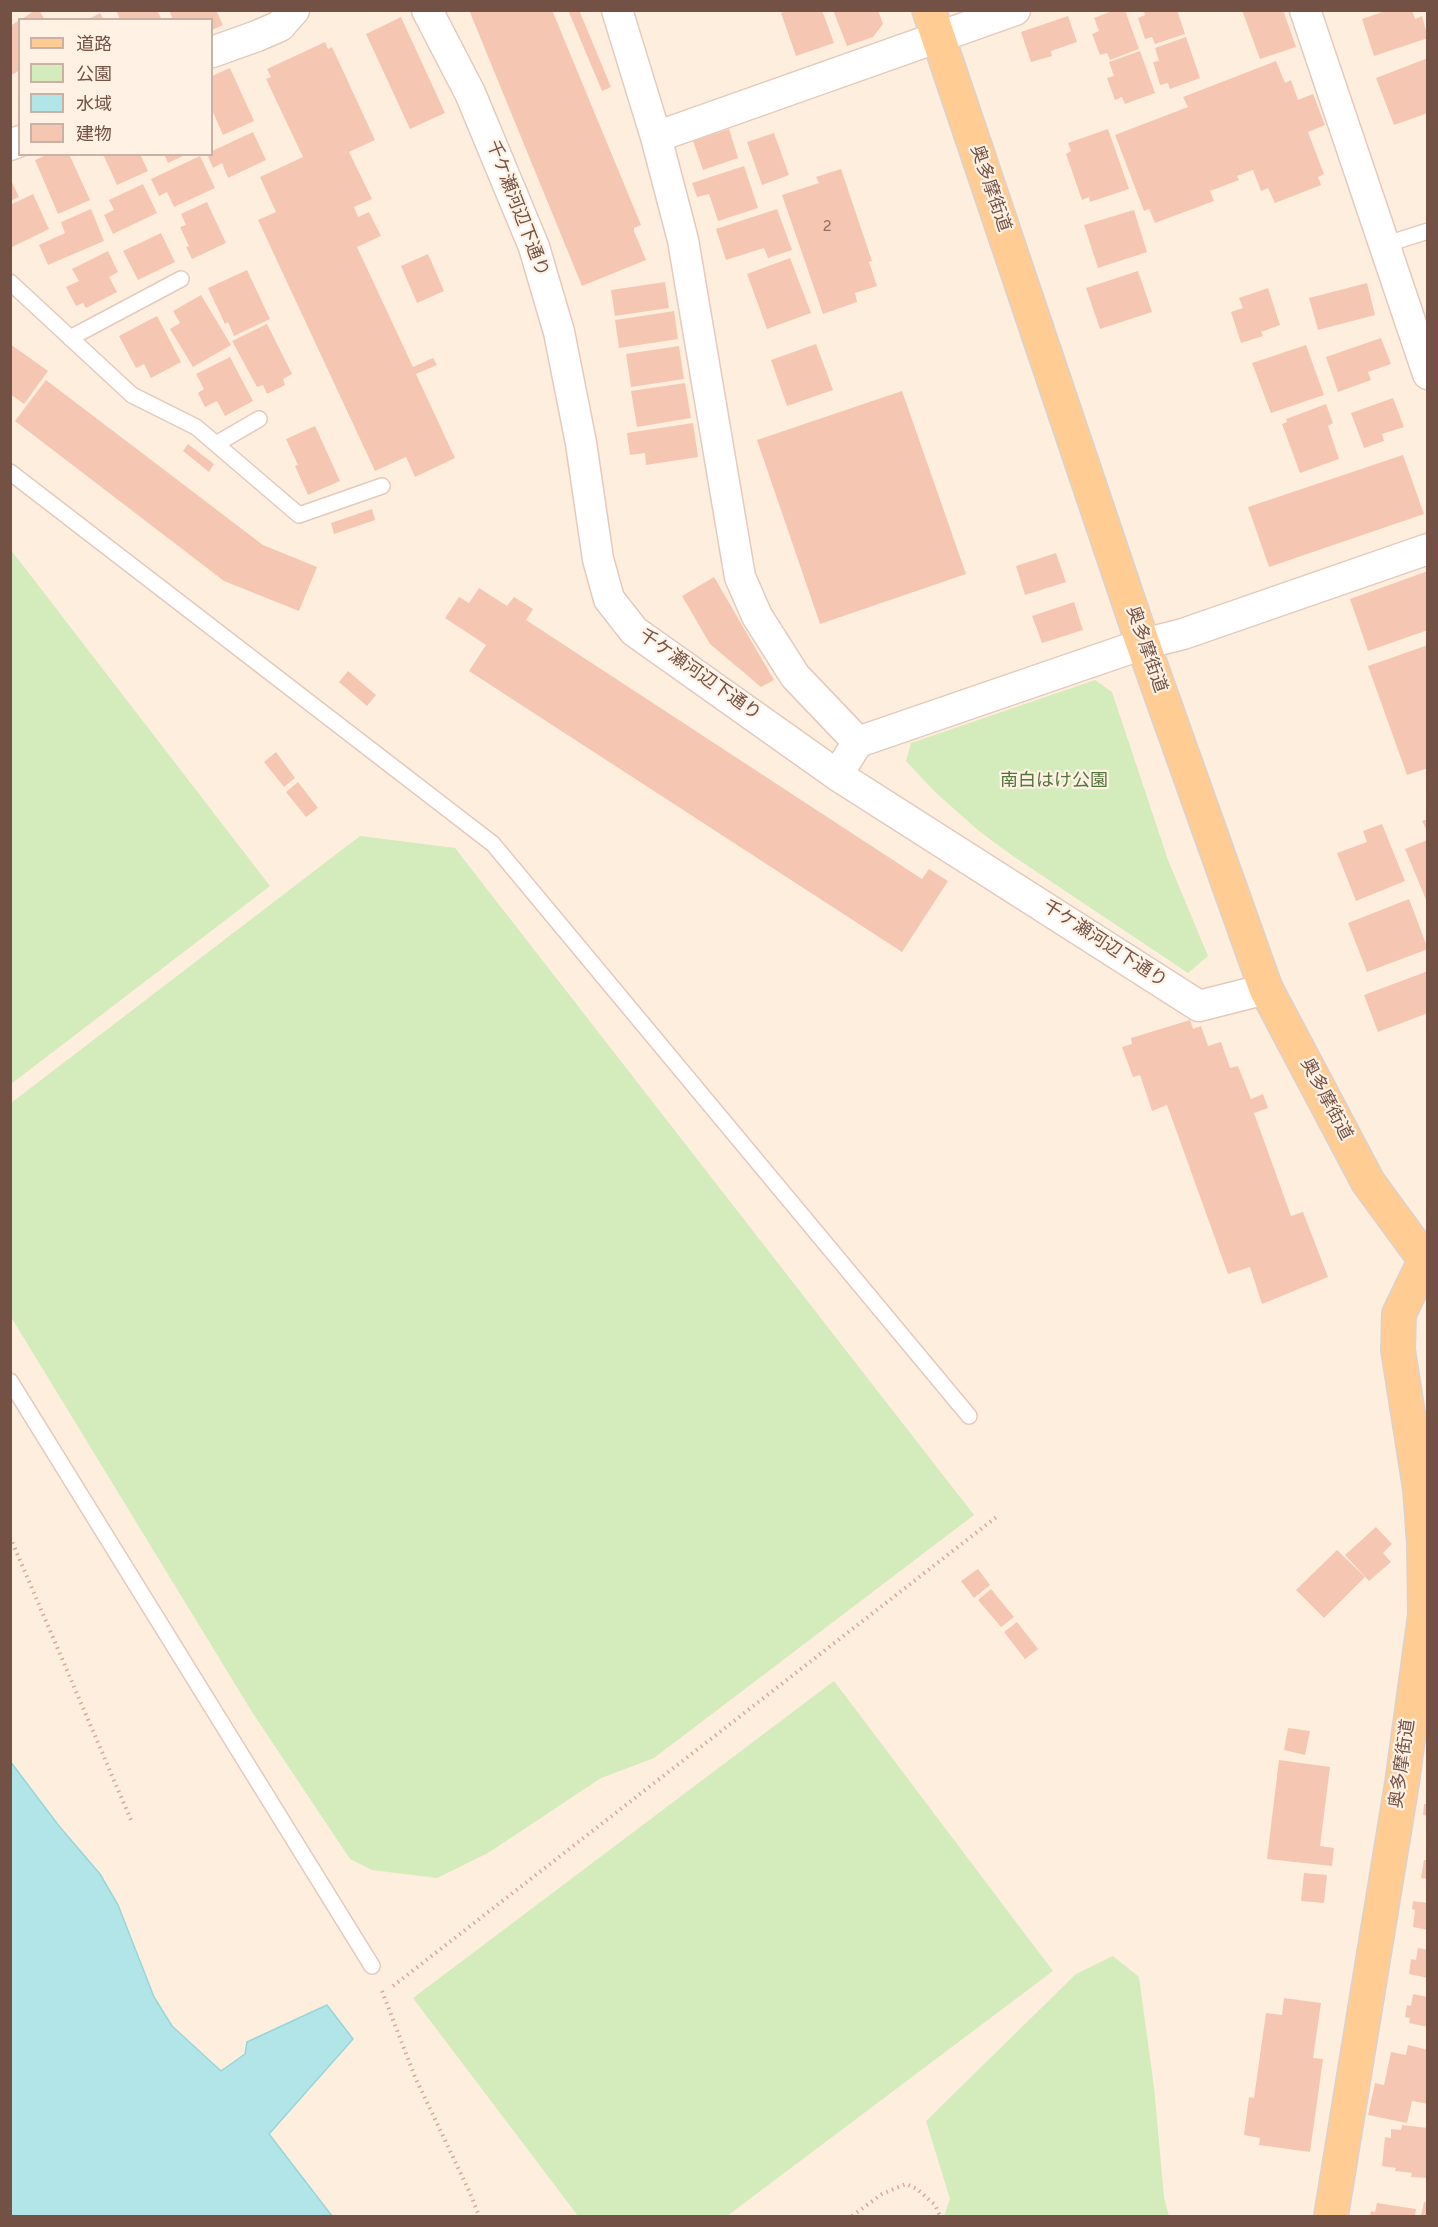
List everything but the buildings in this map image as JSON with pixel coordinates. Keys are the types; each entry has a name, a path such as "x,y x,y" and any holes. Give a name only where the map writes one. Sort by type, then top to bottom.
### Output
{"main road":[{"name":"奥多摩街道","path":"933,24 1143,644 1266,989 1368,1182 1427,1260 1399,1314 1398,1350 1420,1490 1424,1544 1425,1615 1400,1795 1331,2217"}],"street":[{"path":"213,52 280,26 294,10"},
{"name":"千ケ瀬河辺下通り","path":"427,10 470,93 534,247 559,332 581,443 598,559 609,599 634,631 837,775 1199,1006 1266,989"},
{"path":"616,10 656,137 683,240 740,577 757,616 795,676 858,742"},
{"path":"656,137 933,24 1015,10"},
{"path":"1305,10 1428,374"},
{"path":"837,775 858,742 1143,644 1183,634 1428,549"}],"lane":[{"path":"1384,245 1428,231"},
{"path":"70,338 181,279"},
{"path":"10,282 132,395 196,427 299,515 382,486"},
{"path":"216,444 259,419"},
{"path":"10,472 493,844 969,1416"},
{"path":"10,1381 372,1966"}],"path":[{"path":"383,1994 999,1515"},
{"path":"10,1537 131,1820"},
{"path":"372,1966 415,2077 479,2217"},
{"path":"852,2217 882,2194 906,2184 917,2189 935,2205 940,2217"}],"green space":[{"path":"11,550 270,886 11,1084"},
{"name":"南白はけ公園","path":"1095,680 1112,692 1168,860 1208,956 1188,973 979,831 935,792 906,761 911,743"},
{"path":"360,836 455,848 974,1515 654,1758 601,1778 488,1853 437,1878 372,1870 350,1859 252,1712 11,1317 11,1103"},
{"path":"834,1681 1053,1971 727,2216 578,2216 413,1998"},
{"path":"1113,1956 1139,1977 1154,2087 1164,2197 1169,2216 944,2216 950,2199 926,2121 1076,1974"}],"water":[{"path":"10,1761 59,1826 100,1874 118,1905 154,1997 172,2026 221,2071 245,2054 247,2042 327,2005 353,2039 269,2134 332,2216 11,2216"}]}
